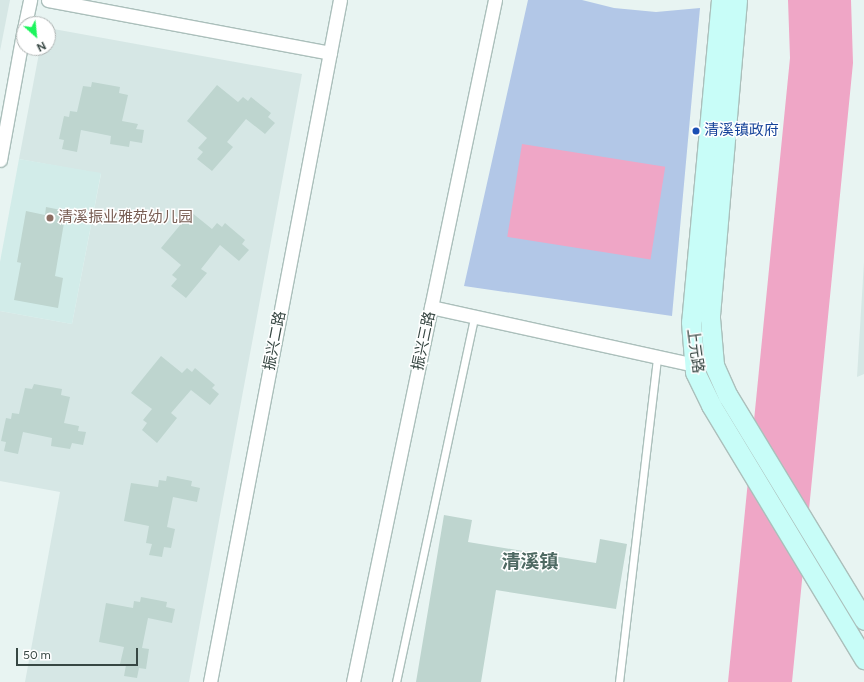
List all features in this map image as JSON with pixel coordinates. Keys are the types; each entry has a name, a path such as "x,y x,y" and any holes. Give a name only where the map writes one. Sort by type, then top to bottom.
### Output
{"street":[{"path":"27,16 30,0"},
{"path":"48,0 330,53"},
{"name":"振兴二路","path":"210,682 340,0"},
{"name":"振兴三路","path":"353,682 495,0"},
{"name":"上元路","path":"721,0 691,322 694,365 711,405 864,659"},
{"name":"上元路","path":"738,0 710,318 714,365 728,396 864,620"},
{"path":"0,160 19,56"},
{"path":"431,307 694,365"}],"lane":[{"path":"396,682 474,317"},
{"path":"619,682 657,357"}],"shaded area":[{"path":"0,0 10,0 0,51"},
{"path":"528,0 582,0 614,8 656,12 700,8 672,316 464,286"},
{"path":"788,0 851,0 853,63 792,682 728,682 790,58"},
{"path":"56,29 302,74 189,682 25,682 60,492 0,481 0,311 72,324 101,174 19,159 38,56 56,56"},
{"path":"522,144 665,167 651,260 507,237"},
{"name":"清溪振业雅苑幼儿园","path":"19,159 101,173 72,324 0,311 0,262"},
{"path":"864,262 864,374 857,377"}],"building":[{"path":"92,82 120,87 119,93 128,95 122,121 138,124 136,129 144,130 142,143 130,141 129,147 110,144 111,136 81,130 77,152 62,149 64,140 59,139 64,116 69,117 70,111 77,112 83,86 91,87"},
{"path":"217,85 238,102 243,97 248,101 251,97 271,113 268,117 275,123 265,134 246,119 227,142 233,147 212,171 197,159 203,152 198,148 207,138 187,121"},
{"path":"46,207 66,211 55,276 63,278 58,308 14,300 21,263 17,262 26,211 45,215"},
{"path":"191,212 212,229 217,223 222,227 225,223 245,240 242,244 249,250 239,261 220,245 201,269 207,273 186,298 171,286 177,279 172,275 181,265 161,248"},
{"path":"161,356 182,373 187,368 192,372 195,368 215,385 212,388 219,394 210,405 191,390 171,413 177,418 157,443 142,430 147,423 143,420 152,409 131,393"},
{"path":"34,384 62,389 61,395 70,397 64,423 79,426 78,431 86,432 83,445 72,443 70,449 51,446 52,438 23,432 18,454 4,451 6,442 1,441 6,418 11,419 12,413 19,414 25,388 32,389"},
{"path":"167,476 192,481 191,486 200,488 197,502 173,497 167,527 175,529 171,548 164,547 162,557 149,555 152,544 146,543 149,526 124,521 131,483 158,487 159,480 166,481"},
{"path":"444,515 472,520 468,542 596,563 600,539 627,544 616,609 496,590 481,682 416,682"},
{"path":"141,597 167,602 166,607 175,609 172,623 148,618 142,648 149,649 146,669 139,668 137,678 124,676 126,665 120,664 124,647 99,642 106,603 133,608 134,601 140,602"}],"place":[{"name":"清溪镇政府","path":"696,131"},
{"name":"清溪振业雅苑幼儿园","path":"50,218"}],"district":[{"name":"清溪镇","path":"530,562"}]}
